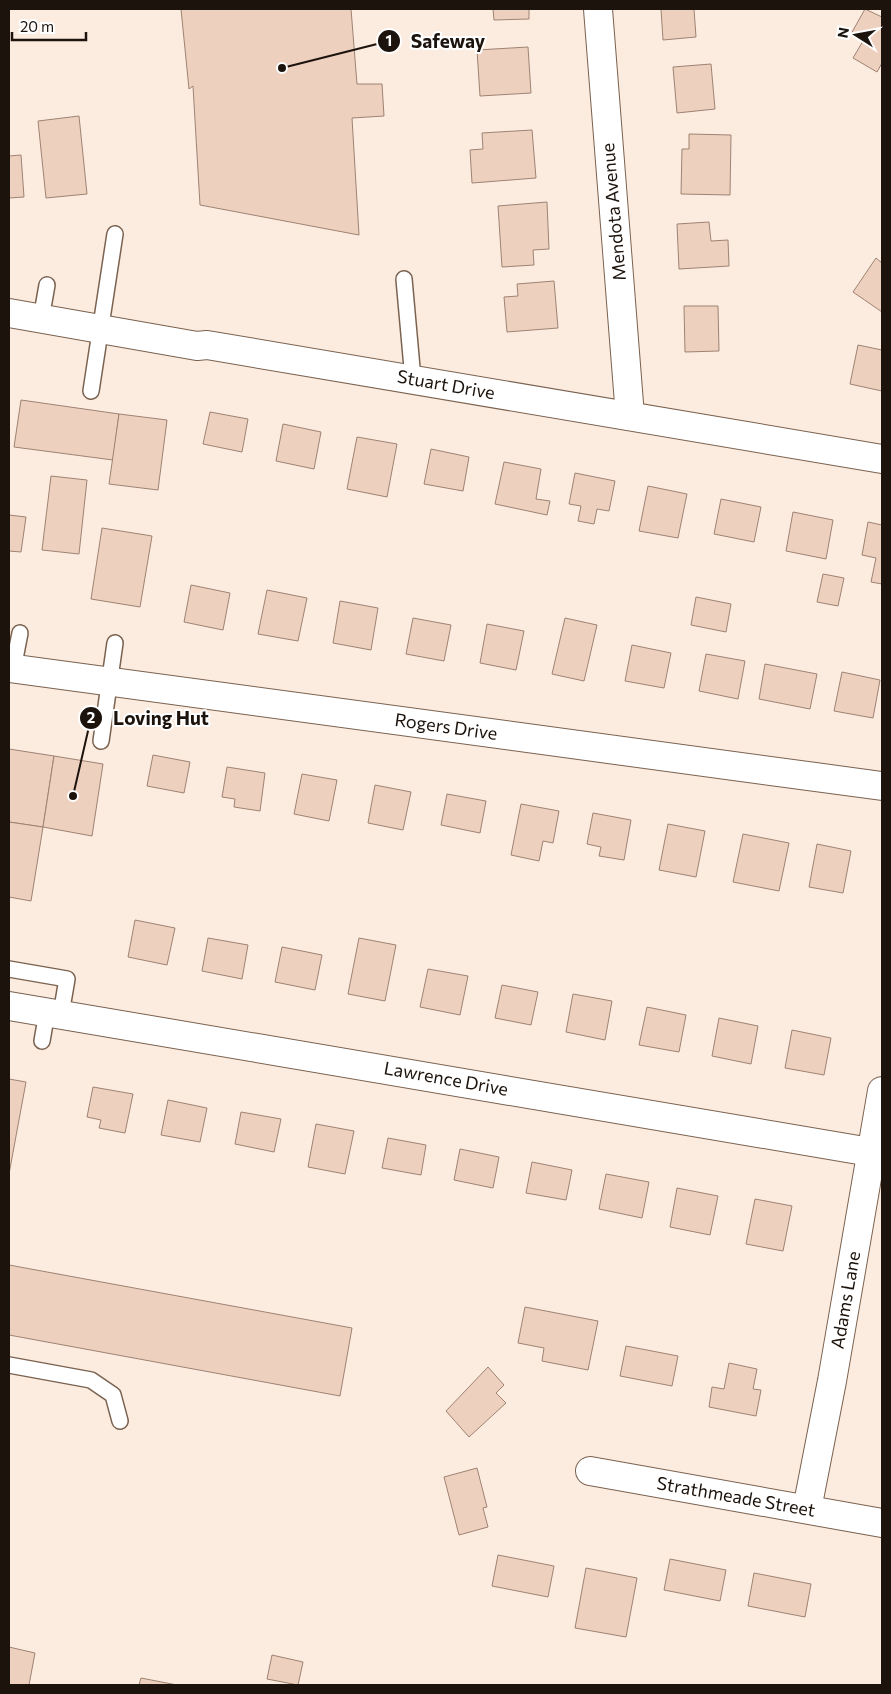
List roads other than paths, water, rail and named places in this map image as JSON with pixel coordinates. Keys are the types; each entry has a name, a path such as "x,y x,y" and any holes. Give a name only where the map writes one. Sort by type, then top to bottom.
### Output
{"street":[{"name":"Mendota Avenue","path":"598,9 630,416"},
{"name":"Stuart Drive","path":"9,313 197,346 207,344 882,459"},
{"name":"Rogers Drive","path":"11,669 882,786"},
{"name":"Lawrence Drive","path":"9,1006 877,1153"},
{"name":"Adams Lane","path":"807,1509 877,1153 882,1091"},
{"name":"Strathmeade Street","path":"590,1471 882,1523"}],"lane":[{"path":"91,391 115,234"},
{"path":"404,279 413,380"},
{"path":"41,319 47,285"},
{"path":"11,669 20,632"},
{"path":"102,740 115,643"},
{"path":"9,970 67,980 42,1041"},
{"path":"9,1365 91,1380 113,1395 120,1421"}],"place":[{"name":"Safeway","path":"282,68"},
{"name":"Loving Hut","path":"73,796"}]}
